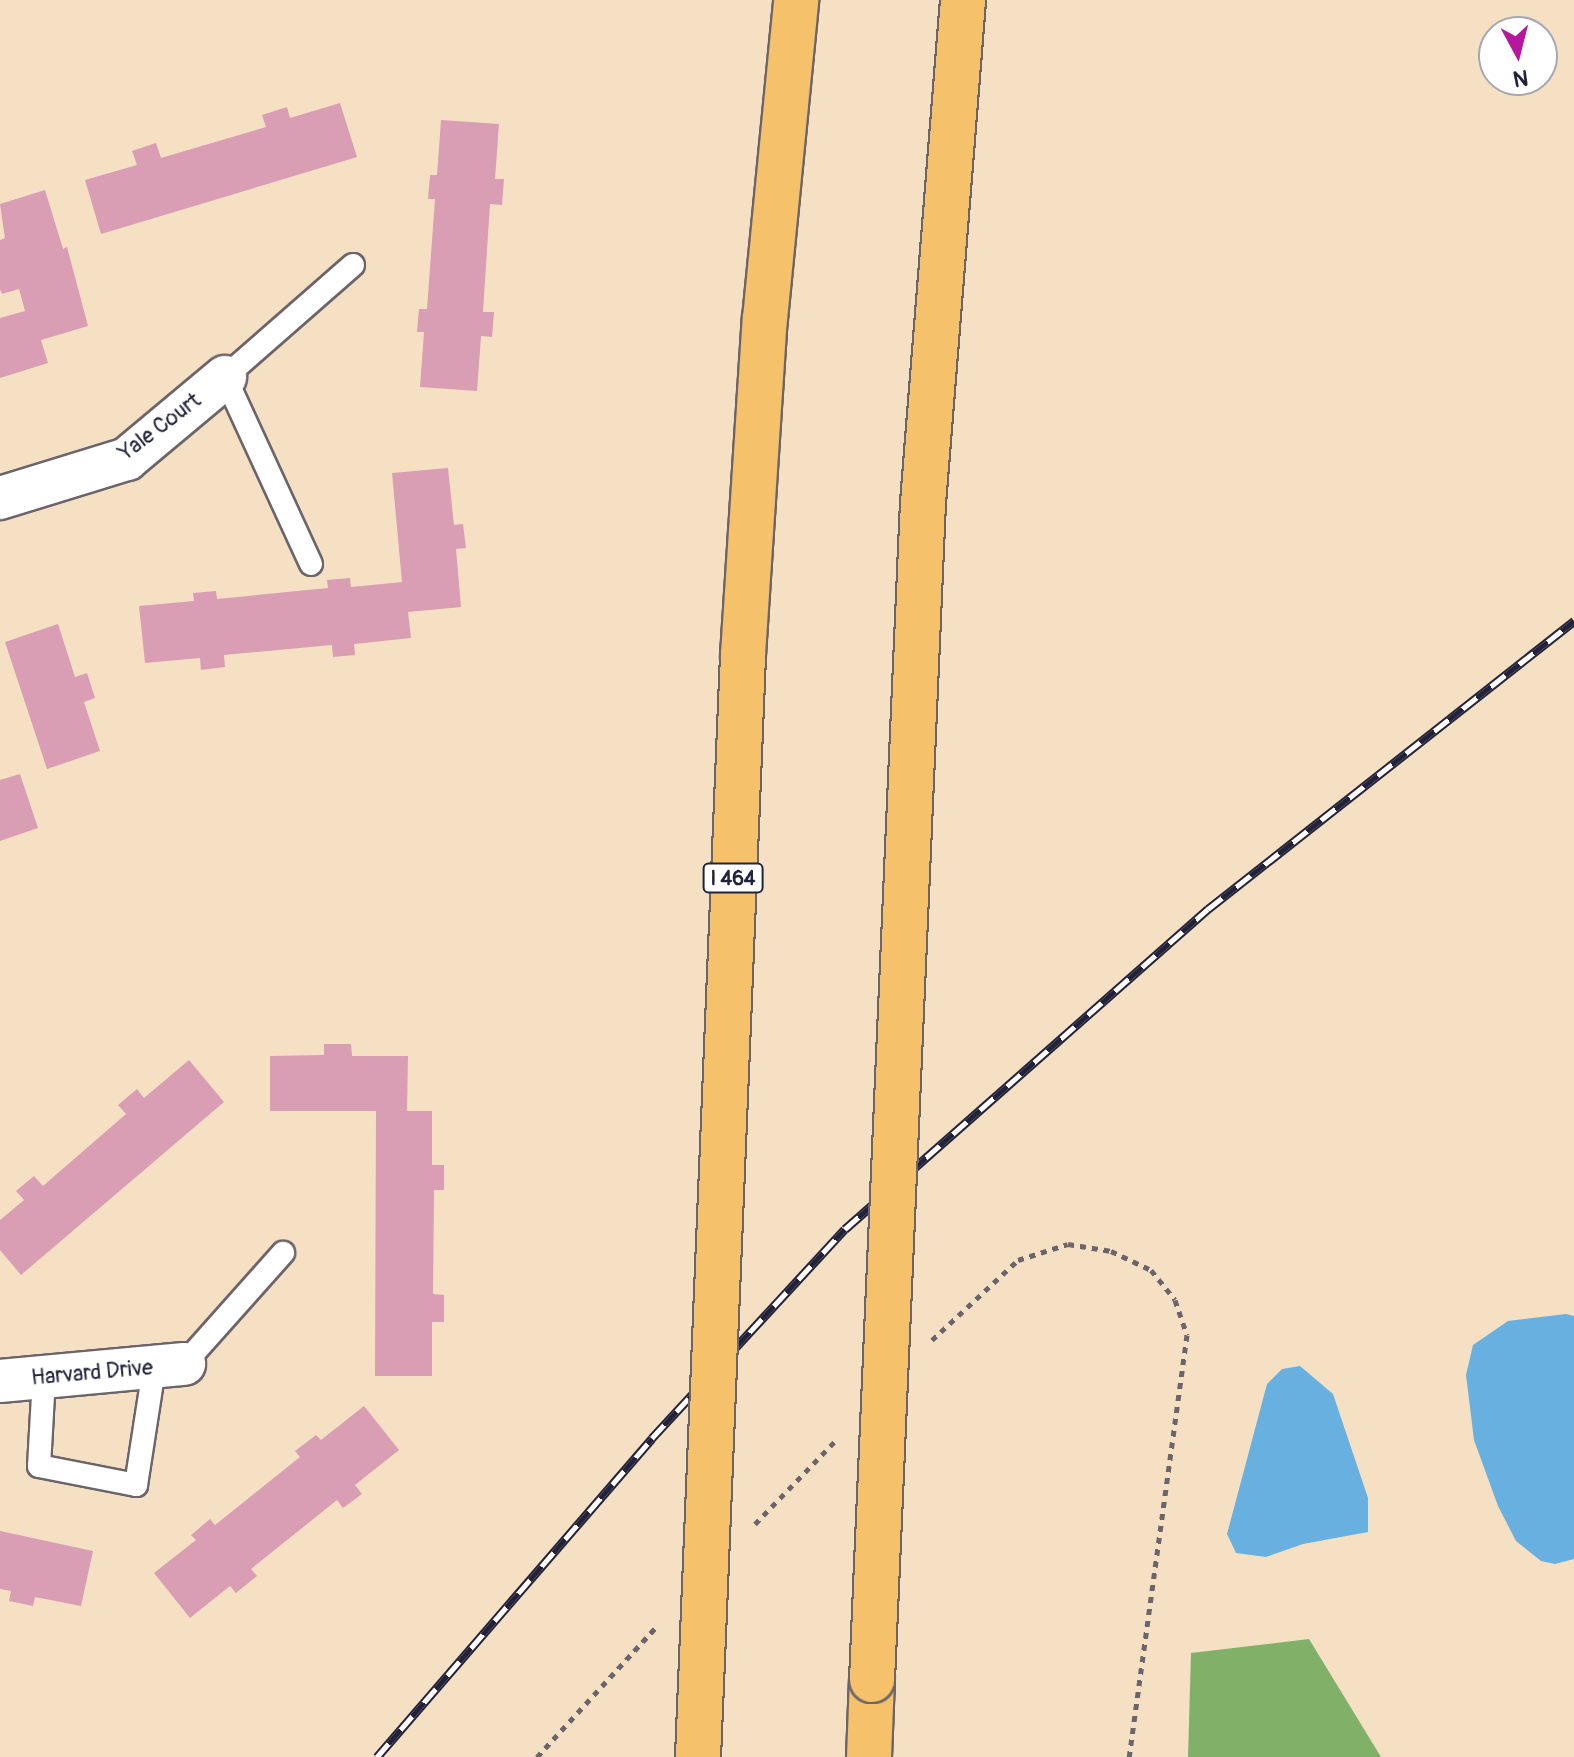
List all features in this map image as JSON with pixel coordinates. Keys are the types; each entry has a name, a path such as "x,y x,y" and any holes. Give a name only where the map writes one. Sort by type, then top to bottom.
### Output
{"highway":[{"name":"I 464","path":"698,1757 743,655 765,319 796,0"},
{"path":"869,1757 924,477 963,0"}],"street":[{"name":"Yale Court","path":"0,498 127,459 225,377"},
{"name":"Harvard Drive","path":"0,1381 169,1367"}],"lane":[{"path":"311,564 225,377 353,265"},
{"path":"44,1377 39,1466 136,1485 169,1367 283,1253"}],"path":[{"path":"921,1351 1018,1260 1068,1244 1111,1251 1151,1270 1175,1300 1187,1335 1129,1757"},
{"path":"745,1534 844,1431"},
{"path":"537,1757 668,1614"}],"green space":[{"path":"1309,1639 1381,1757 1188,1757 1191,1653"}],"water":[{"path":"1566,1314 1574,1316 1574,1559 1555,1564 1541,1561 1516,1541 1498,1506 1474,1440 1466,1375 1473,1345 1508,1321"},
{"path":"1300,1366 1333,1394 1368,1498 1368,1532 1303,1544 1266,1557 1236,1553 1227,1534 1267,1384 1282,1369"}],"building":[{"path":"340,103 357,157 101,234 85,180 137,165 132,151 156,143 161,158 266,127 262,115 287,107 290,118"},
{"path":"441,120 499,124 495,179 504,179 502,205 490,204 483,312 494,312 492,337 481,336 477,391 420,387 424,332 417,332 419,309 427,309 435,199 428,199 430,175 437,175"},
{"path":"45,190 63,249 67,247 88,326 41,340 48,363 0,378 0,318 25,311 19,289 2,294 0,289 0,240 5,238 0,204"},
{"path":"448,468 454,525 463,524 466,548 456,549 461,607 408,612 411,638 354,644 355,655 333,657 332,645 224,655 225,667 201,670 200,658 145,663 139,606 194,601 193,593 216,591 217,599 328,588 327,580 350,578 351,587 402,582 392,473"},
{"path":"58,624 75,677 87,673 95,698 84,702 100,751 47,769 5,642"},
{"path":"20,774 38,828 0,841 0,780"},
{"path":"324,1044 351,1044 352,1056 408,1056 407,1111 432,1111 432,1165 444,1165 444,1190 434,1190 433,1294 444,1295 444,1322 432,1322 432,1376 375,1376 376,1111 270,1111 270,1056 324,1055"},
{"path":"189,1060 224,1102 21,1275 0,1250 0,1220 24,1200 16,1191 34,1176 43,1186 126,1114 118,1105 137,1089 144,1098"},
{"path":"364,1406 399,1450 355,1485 362,1494 343,1508 337,1500 251,1569 257,1576 236,1593 230,1586 190,1618 154,1573 196,1540 191,1535 210,1519 215,1525 300,1457 295,1451 316,1435 321,1440"},
{"path":"0,1531 93,1551 81,1606 35,1597 33,1606 9,1601 11,1591 0,1589"}],"railway":[{"path":"377,1757 652,1438 845,1229 1208,909 1574,621"}]}
